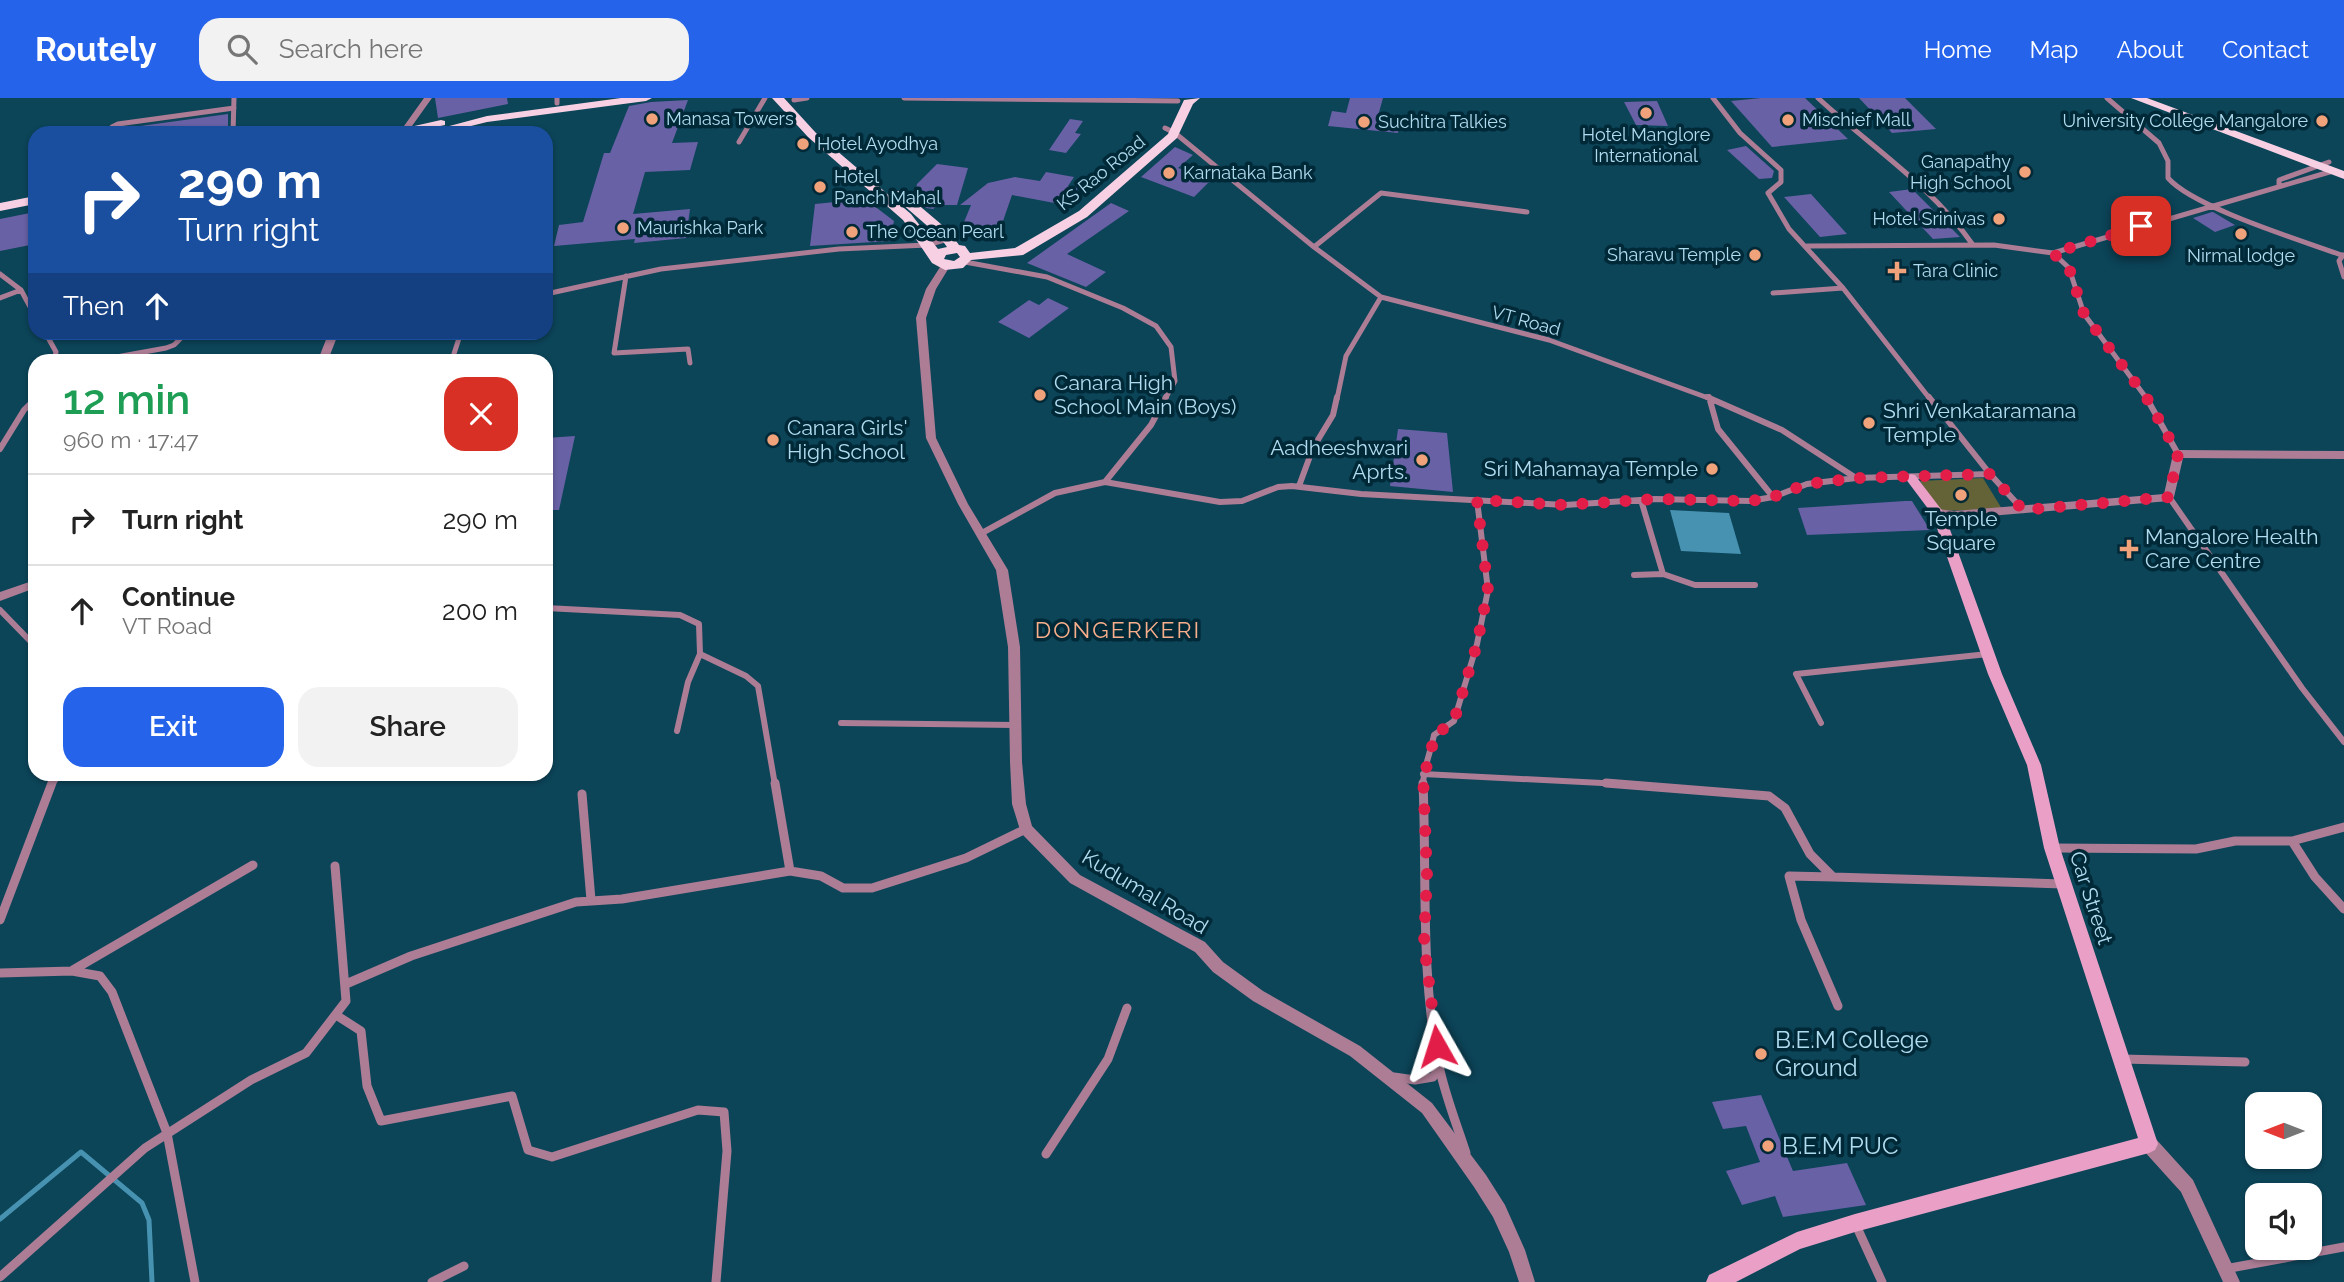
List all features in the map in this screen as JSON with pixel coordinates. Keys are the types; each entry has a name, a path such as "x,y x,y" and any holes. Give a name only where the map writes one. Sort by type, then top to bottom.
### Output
{"main road":[{"path":"434,126 557,101 594,98"},
{"path":"458,126 487,119 646,98"},
{"path":"778,98 797,103 833,142 959,251"},
{"name":"KS Rao Road","path":"941,262 942,251 1018,251 1083,214 1131,175 1170,130 1188,102 1194,98"},
{"path":"2137,98 2334,169"},
{"path":"2149,98 2334,169"},
{"path":"1170,130 1179,100"},
{"path":"797,103 812,135 906,217 941,262"},
{"path":"0,207 28,201"},
{"path":"0,213 28,208"},
{"name":"Car Street","path":"1911,478 1938,513 1987,654 2034,765 2052,848 2149,1144"},
{"path":"1716,1282 1739,1268 1797,1241 2149,1144"}],"street":[{"path":"233,126 234,98"},
{"path":"408,126 428,98"},
{"path":"739,142 765,98"},
{"path":"904,98 1179,100"},
{"path":"1713,98 1740,133 1781,170 1782,182 1768,193 1789,229 1843,288 1990,474 2023,510"},
{"path":"1818,98 1863,139 1931,192 1963,228 1973,245"},
{"path":"2107,98 2160,143 2168,161 2166,171 2170,182 2209,204 2343,256 2339,261 2344,277"},
{"path":"115,126 234,108"},
{"name":"VT Road","path":"1170,130 1314,247 1381,297 1549,340 1709,397 1782,430 1856,478"},
{"path":"1807,246 1994,245 2053,253 2209,204 2279,185 2289,186 2334,169"},
{"path":"2279,185 2279,180 2334,169"},
{"path":"1314,247 1381,193 1527,212"},
{"path":"553,292 661,270 839,249 928,245 959,251 1047,277 1123,308 1156,326 1171,347 1175,381 1152,425 1105,482"},
{"path":"2053,253 2069,268 2084,314 2148,400 2178,454 2169,497 2288,668 2344,742"},
{"path":"346,984 411,956 554,908 591,900 649,895 790,871 821,876 843,888 872,888 966,858 1026,829 1019,804 1014,647 1002,570 962,504 931,438 921,318 941,262"},
{"path":"0,274 21,290 28,303"},
{"path":"626,276 614,353 688,349 690,363"},
{"path":"1773,293 1843,288"},
{"path":"0,298 21,290"},
{"path":"1298,486 1314,448 1333,415 1346,356 1381,297"},
{"path":"133,354 166,348 179,340"},
{"path":"1709,397 1718,429 1773,497"},
{"path":"0,449 28,406"},
{"path":"2178,454 2344,455"},
{"path":"982,533 1037,499 1084,484 1105,482 1220,502 1242,500 1278,487 1298,486 1361,494 1565,505 1641,500 1750,501 1773,497 1807,484 1856,478 1990,474"},
{"path":"1938,513 1954,515 2169,497"},
{"path":"1470,1167 1439,1067 1424,943 1427,875 1423,774 1429,762 1434,736 1454,721 1477,644 1488,590 1477,500"},
{"path":"1641,500 1664,574"},
{"path":"1634,575 1664,574 1695,585 1755,585"},
{"path":"0,597 28,587"},
{"path":"553,608 680,615 699,624 700,654 690,670 677,731"},
{"path":"0,610 28,639"},
{"path":"700,654 746,676 758,686 790,871"},
{"path":"1821,723 1796,674 1987,654"},
{"path":"841,723 1015,725"},
{"path":"1423,774 1641,785 1769,796 1785,808 1810,854 1833,877"},
{"path":"0,920 54,781"},
{"path":"582,794 591,900"},
{"path":"2052,848 2196,849 2235,841 2292,841 2344,827"},
{"name":"Kudumal Road","path":"1026,829 1075,879 1191,941 1218,967 1258,996 1355,1051 1427,1108 1499,1211 1517,1250 1527,1282"},
{"path":"2292,841 2295,851 2330,897 2344,909"},
{"path":"72,971 253,864"},
{"path":"0,1277 145,1148 251,1080 306,1053 346,1001 335,866"},
{"path":"1838,1006 1801,920 1789,876 2064,884"},
{"path":"0,973 72,971 100,976 112,992 167,1133 195,1282"},
{"path":"1046,1154 1108,1059 1127,1008"},
{"path":"335,1015 361,1031 367,1087 381,1121 402,1120 488,1098 512,1097 528,1150 552,1157 698,1110 724,1112 727,1151 716,1282"},
{"path":"2121,1059 2245,1062"},
{"path":"1387,1076 1424,1079 1433,1077 1439,1067"},
{"name":"Car Street","path":"2149,1144 2187,1186 2229,1276"},
{"path":"1855,1223 1882,1282"},
{"path":"2229,1276 2344,1247"},
{"path":"432,1282 464,1266"}],"shaded area":[{"name":"Temple Square","path":"1983,478 2002,509 1939,511 1920,481"}],"water":[{"path":"1670,510 1729,513 1741,554 1681,551"}],"building":[{"path":"435,98 507,98 508,104 438,118"},
{"name":"Suchitra Talkies","path":"1350,98 1383,98 1378,116 1401,118 1398,133 1328,126 1332,111 1346,113"},
{"name":"Mischief Mall","path":"1805,98 1848,139 1772,147 1731,101"},
{"path":"1859,98 1905,98 1936,129 1892,133"},
{"path":"688,100 672,143 698,142 690,170 645,172 633,214 690,209 686,238 554,246 559,225 583,222 604,153 610,153 629,106"},
{"name":"Hotel Manglore International","path":"1657,101 1668,126 1636,125 1624,102"},
{"path":"228,114 228,126 141,126"},
{"path":"1070,119 1083,121 1075,133 1081,134 1066,153 1049,150"},
{"path":"1746,146 1774,171 1772,178 1759,179 1727,150"},
{"name":"Karnataka Bank","path":"1175,147 1193,155 1178,168 1212,179 1194,197 1141,177"},
{"path":"937,164 968,168 957,205 926,208 914,198 917,184"},
{"path":"1046,172 1074,177 1068,186 1078,188 1065,205 1012,195 1003,221 999,221 996,229 962,227 971,205 960,205 988,183 1015,177 1040,181"},
{"path":"1912,189 1960,237 1933,239 1889,192"},
{"path":"1811,194 1847,234 1820,237 1784,197"},
{"name":"The Ocean Pearl","path":"865,199 894,221 890,241 810,246 815,204"},
{"path":"1111,203 1129,211 1067,254 1106,272 1086,287 1027,263"},
{"path":"2212,212 2235,225 2215,232 2193,218"},
{"path":"28,213 28,245 0,251 0,219"},
{"path":"1048,298 1069,308 1029,338 998,322 1029,300 1039,305"},
{"name":"Aadheeshwari Aprts.","path":"1398,429 1447,433 1453,492 1390,486"},
{"path":"575,436 559,510 553,510 553,438"},
{"path":"1912,501 1930,530 1807,535 1798,508"},
{"name":"B.E.M PUC","path":"1761,1095 1793,1171 1847,1163 1866,1205 1783,1217 1775,1196 1742,1205 1726,1171 1760,1162 1746,1126 1723,1129 1712,1102"}],"waterway":[{"path":"0,1219 81,1152 142,1203 149,1220 152,1282"}],"place":[{"name":"Hotel Manglore International","path":"1646,113"},
{"name":"Manasa Towers","path":"652,119"},
{"name":"Mischief Mall","path":"1788,120"},
{"name":"University College Mangalore","path":"2322,121"},
{"name":"Suchitra Talkies","path":"1364,122"},
{"name":"Hotel Ayodhya","path":"803,144"},
{"name":"Ganapathy High School","path":"2025,172"},
{"name":"Karnataka Bank","path":"1169,173"},
{"name":"Hotel Panch Mahal","path":"820,187"},
{"name":"Hotel Srinivas","path":"1999,219"},
{"name":"Maurishka Park","path":"623,228"},
{"name":"The Ocean Pearl","path":"852,232"},
{"name":"Nirmal lodge","path":"2241,234"},
{"name":"Sharavu Temple","path":"1755,255"},
{"name":"Tara Clinic","path":"1897,271"},
{"name":"Canara High School Main (Boys)","path":"1040,395"},
{"name":"Shri Venkataramana Temple","path":"1869,423"},
{"name":"Canara Girls' High School","path":"773,440"},
{"name":"Aadheeshwari Aprts.","path":"1422,460"},
{"name":"Sri Mahamaya Temple","path":"1712,469"},
{"name":"Temple Square","path":"1961,495"},
{"name":"Mangalore Health Care Centre","path":"2129,549"},
{"name":"B.E.M College Ground","path":"1761,1054"},
{"name":"B.E.M PUC","path":"1768,1146"}],"district":[{"name":"DONGERKERI","path":"1118,630"}],"route":[{"path":"1437,1046 1424,943 1427,875 1423,774 1429,762 1434,736 1454,721 1477,644 1488,590 1477,500 1565,505 1655,499 1750,501 1773,497 1807,484 1856,478 1990,474 2023,510 2169,497 2178,454 2148,400 2084,314 2069,268 2053,253 2141,226"}]}
